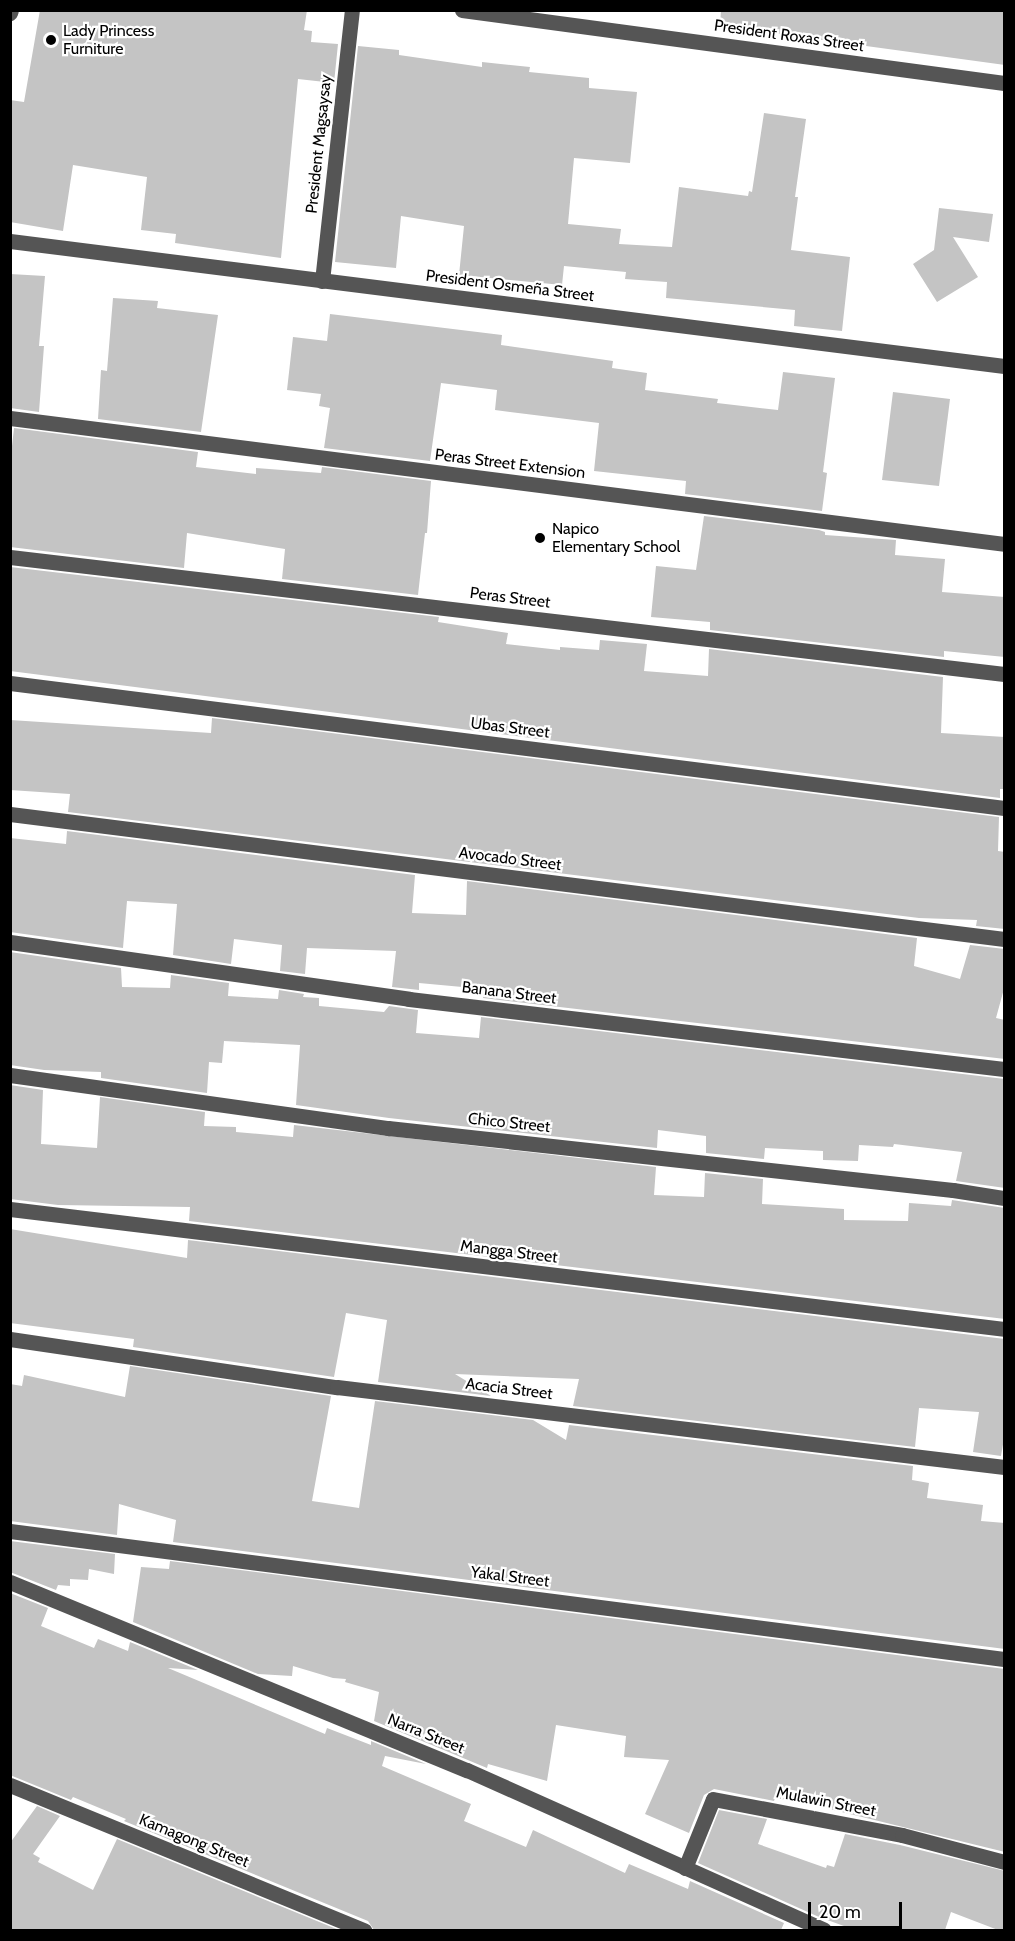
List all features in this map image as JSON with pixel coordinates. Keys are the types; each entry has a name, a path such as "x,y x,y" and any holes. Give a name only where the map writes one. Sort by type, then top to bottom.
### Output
{"street":[{"name":"President Magsaysay","path":"322,281 352,10"},
{"name":"President Roxas Street","path":"462,10 1005,83"},
{"name":"President Osmeña Street","path":"10,241 1005,366"},
{"name":"Peras Street Extension","path":"10,418 1005,544"},
{"name":"Peras Street","path":"10,557 1005,674"},
{"name":"Ubas Street","path":"10,683 1005,808"},
{"name":"Avocado Street","path":"10,814 1005,939"},
{"name":"Banana Street","path":"10,942 408,999 1005,1069"},
{"name":"Chico Street","path":"10,1075 388,1128 953,1190 1005,1198"},
{"name":"Mangga Street","path":"10,1209 1005,1329"},
{"name":"Acacia Street","path":"10,1339 337,1387 1005,1467"},
{"name":"Yakal Street","path":"10,1531 1005,1659"},
{"name":"Narra Street","path":"10,1582 467,1770 824,1930"},
{"name":"Kamagong Street","path":"10,1785 364,1930"},
{"name":"Mulawin Street","path":"685,1868 713,1799 902,1835 1005,1862"}],"building":[{"path":"40,10 307,10 304,30 312,31 311,42 338,44 334,83 298,79 281,258 175,243 176,234 141,230 147,177 73,165 63,231 10,222 10,100 24,102"},
{"path":"721,10 1005,10 1005,65 720,26"},
{"path":"358,46 399,50 399,55 482,67 482,62 530,67 529,72 589,78 589,88 637,92 630,163 574,158 568,224 621,229 619,244 672,247 679,187 748,196 749,191 752,192 764,113 806,119 795,197 798,197 791,250 850,257 842,331 794,326 795,310 666,298 667,282 625,279 626,272 564,266 562,285 459,275 464,226 401,216 396,268 335,262"},
{"path":"939,208 993,214 989,242 953,237 978,277 937,302 913,264 934,250"},
{"path":"10,274 45,276 39,346 44,346 39,412 10,408"},
{"path":"113,298 158,301 157,308 218,315 201,432 98,419 101,370 107,371"},
{"path":"330,314 502,335 501,345 613,361 612,368 647,373 645,390 718,399 717,403 778,410 783,372 835,378 823,472 827,473 822,511 685,494 686,481 594,471 599,423 495,410 497,390 441,383 430,461 324,448 330,408 319,406 321,394 287,390 293,337 327,341"},
{"path":"893,392 950,399 939,486 882,480"},
{"path":"14,428 198,452 196,467 256,474 256,468 321,473 322,467 431,481 427,533 425,533 418,595 282,579 285,549 187,533 184,568 10,547 10,464"},
{"path":"704,516 819,530 825,532 825,535 896,540 895,555 945,559 942,592 1005,597 1005,657 944,651 944,657 710,630 710,622 651,617 656,566 696,570"},
{"path":"10,567 439,617 438,622 508,633 506,644 560,650 560,647 599,650 600,640 647,644 644,671 708,676 709,649 943,677 941,733 1005,737 1005,789 1000,789 1000,798 10,671"},
{"path":"212,718 999,817 998,851 1005,852 1005,929 976,926 977,920 919,918 68,812 70,794 10,790 10,720 211,733"},
{"path":"67,831 415,875 412,913 466,915 467,881 917,938 914,966 960,979 970,945 1005,949 1005,985 996,1018 1005,1020 1005,1059 483,998 484,989 419,983 419,990 392,987 396,951 307,948 305,974 280,971 282,945 234,939 231,964 173,955 177,904 127,901 123,948 10,932 10,838 66,844"},
{"path":"10,952 121,968 122,987 170,988 171,975 229,983 228,996 278,999 279,990 304,994 303,997 319,998 319,1006 384,1012 389,1006 418,1010 416,1033 479,1038 481,1017 1005,1079 1005,1188 956,1181 962,1152 894,1144 893,1147 859,1145 858,1161 823,1160 823,1151 765,1148 764,1159 706,1153 706,1136 658,1130 657,1148 389,1118 296,1105 300,1045 224,1041 222,1063 209,1062 207,1093 101,1078 101,1072 44,1070 10,1065"},
{"path":"10,1085 43,1090 41,1144 97,1148 100,1097 205,1112 204,1126 236,1127 236,1132 293,1137 294,1125 656,1167 654,1195 704,1197 705,1173 763,1179 762,1204 844,1209 844,1220 908,1221 909,1203 951,1206 952,1200 1005,1208 1005,1319 189,1221 190,1207 58,1205 10,1199"},
{"path":"10,1229 187,1258 188,1240 1005,1339 1005,1433 1001,1456 973,1452 979,1412 919,1408 915,1447 573,1406 579,1379 455,1374 491,1396 378,1382 387,1320 346,1313 334,1377 133,1347 134,1339 10,1323"},
{"path":"130,1366 331,1396 312,1501 359,1508 375,1401 533,1420 566,1440 569,1425 913,1466 912,1480 929,1483 927,1498 983,1505 981,1521 1005,1523 1005,1649 173,1542 176,1520 119,1504 117,1535 10,1521 10,1384 22,1386 24,1375 125,1397"},
{"path":"10,1541 115,1554 114,1574 89,1569 88,1580 70,1579 70,1586 58,1585 56,1590 10,1572"},
{"path":"170,1561 1005,1669 1005,1852 805,1803 775,1798 774,1801 714,1789 704,1795 689,1833 645,1814 669,1760 624,1757 626,1736 556,1725 547,1781 488,1764 487,1768 374,1721 379,1692 345,1682 346,1679 333,1678 293,1666 292,1676 258,1674 133,1622 141,1567 169,1569"},
{"path":"10,1593 48,1608 41,1626 94,1648 98,1639 128,1651 130,1642 198,1670 168,1668 325,1734 327,1728 371,1745 371,1741 426,1764 385,1756 382,1766 471,1804 464,1821 526,1847 533,1830 625,1873 629,1864 688,1889 690,1881 784,1923 781,1930 374,1930 368,1921 124,1821 126,1819 73,1797 71,1800 10,1775"},
{"path":"37,1806 60,1816 33,1854 40,1858 38,1862 93,1890 117,1839 339,1930 10,1930 10,1843"},
{"path":"719,1810 767,1819 758,1844 826,1868 827,1865 834,1867 845,1834 1005,1871 1005,1930 998,1930 951,1912 945,1930 855,1930 819,1917 698,1863"}],"place":[{"name":"Lady Princess Furniture","path":"51,40"},
{"name":"Napico Elementary School","path":"540,538"}]}
